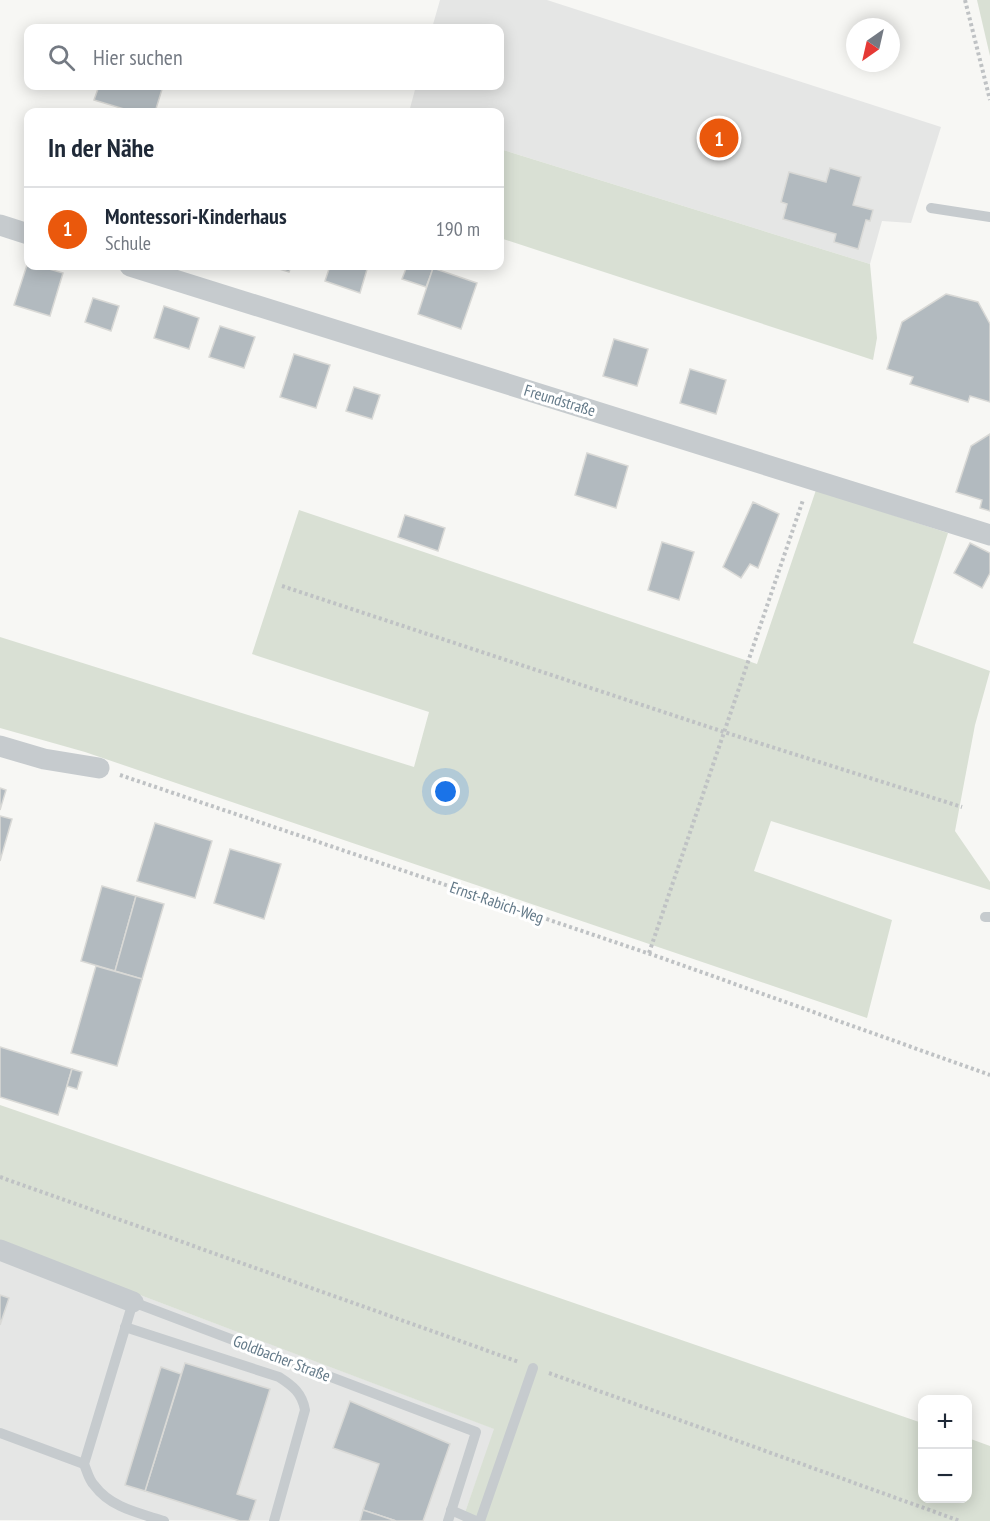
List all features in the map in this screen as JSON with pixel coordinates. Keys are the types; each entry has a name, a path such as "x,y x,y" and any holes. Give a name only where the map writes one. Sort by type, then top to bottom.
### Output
{"street":[{"path":"0,225 24,233"},
{"name":"Freundstraße","path":"143,270 990,535"},
{"path":"0,746 44,759 99,768"},
{"name":"Goldbacher Straße","path":"0,1250 133,1302"}],"lane":[{"path":"931,208 990,217"},
{"path":"133,1302 84,1464 92,1484 106,1497 123,1508 164,1521"},
{"name":"Goldbacher Straße","path":"133,1302 476,1432 450,1516"},
{"path":"125,1327 279,1377 296,1389 304,1402 305,1410 274,1521"},
{"path":"450,1516 478,1521 533,1368"},
{"path":"0,1433 84,1464"}],"path":[{"path":"965,0 990,100"},
{"path":"649,953 810,478"},
{"path":"282,586 724,732 962,807"},
{"name":"Ernst-Rabich-Weg","path":"99,768 649,953 990,1075"},
{"path":"0,1177 960,1521"}],"shaded area":[{"path":"440,0 547,0 941,127 911,223 882,221 870,264 504,150 504,108 410,108 415,90 504,90 504,24 433,24"},
{"path":"977,0 990,0 990,56"},
{"path":"504,150 870,264 877,338 873,360 504,239"},
{"path":"816,490 948,533 913,643 990,671 975,725 955,831 990,882 990,890 771,821 754,871 892,920 867,1018 85,752 0,728 0,637 414,767 429,712 252,654 299,510 757,664"},
{"path":"0,1105 918,1422 918,1503 972,1503 972,1439 990,1446 990,1521 462,1521 494,1429 0,1242"},
{"path":"0,1242 495,1429 462,1521 0,1520"}],"building":[{"path":"98,90 162,90 156,108 121,108 94,100"},
{"path":"830,168 861,177 853,205 873,210 870,221 866,220 858,249 834,242 836,234 783,219 787,204 781,202 789,172 826,182"},
{"path":"25,270 53,270 63,273 50,316 14,305"},
{"path":"329,270 367,270 360,293 325,281"},
{"path":"405,270 432,270 426,287 402,279"},
{"path":"432,270 439,270 477,283 461,329 418,314"},
{"path":"946,294 978,302 990,324 990,402 970,396 968,402 910,384 913,377 887,369 902,322"},
{"path":"93,298 119,306 111,331 85,322"},
{"path":"164,306 199,318 189,349 154,338"},
{"path":"220,326 255,337 244,368 209,357"},
{"path":"614,339 648,349 637,386 603,376"},
{"path":"294,354 330,365 316,408 280,397"},
{"path":"690,369 726,380 716,414 680,403"},
{"path":"354,387 380,395 372,419 346,411"},
{"path":"990,434 990,511 980,508 982,500 956,492 971,446"},
{"path":"587,453 628,466 616,508 575,495"},
{"path":"753,502 779,514 758,568 750,564 741,578 723,567"},
{"path":"405,515 445,528 438,551 398,537"},
{"path":"662,542 694,552 679,600 648,590"},
{"path":"970,543 990,553 990,573 982,588 954,573"},
{"path":"0,788 6,790 0,810"},
{"path":"0,816 12,819 0,861"},
{"path":"155,823 212,841 195,898 137,881"},
{"path":"230,849 281,864 264,919 214,903"},
{"path":"102,886 136,896 115,971 81,961"},
{"path":"136,896 164,904 142,979 115,971"},
{"path":"96,966 142,979 117,1066 71,1053"},
{"path":"0,1047 72,1069 58,1115 0,1097"},
{"path":"72,1069 82,1072 77,1089 67,1086"},
{"path":"0,1295 9,1298 0,1325"},
{"path":"185,1363 270,1389 237,1494 256,1500 249,1521 240,1521 145,1491"},
{"path":"161,1367 181,1374 145,1491 125,1485"},
{"path":"350,1401 450,1444 423,1521 396,1521 363,1510 379,1464 333,1448"},
{"path":"363,1510 396,1521 360,1521"}],"place":[{"name":"Montessori-Kinderhaus","path":"719,138"}]}
